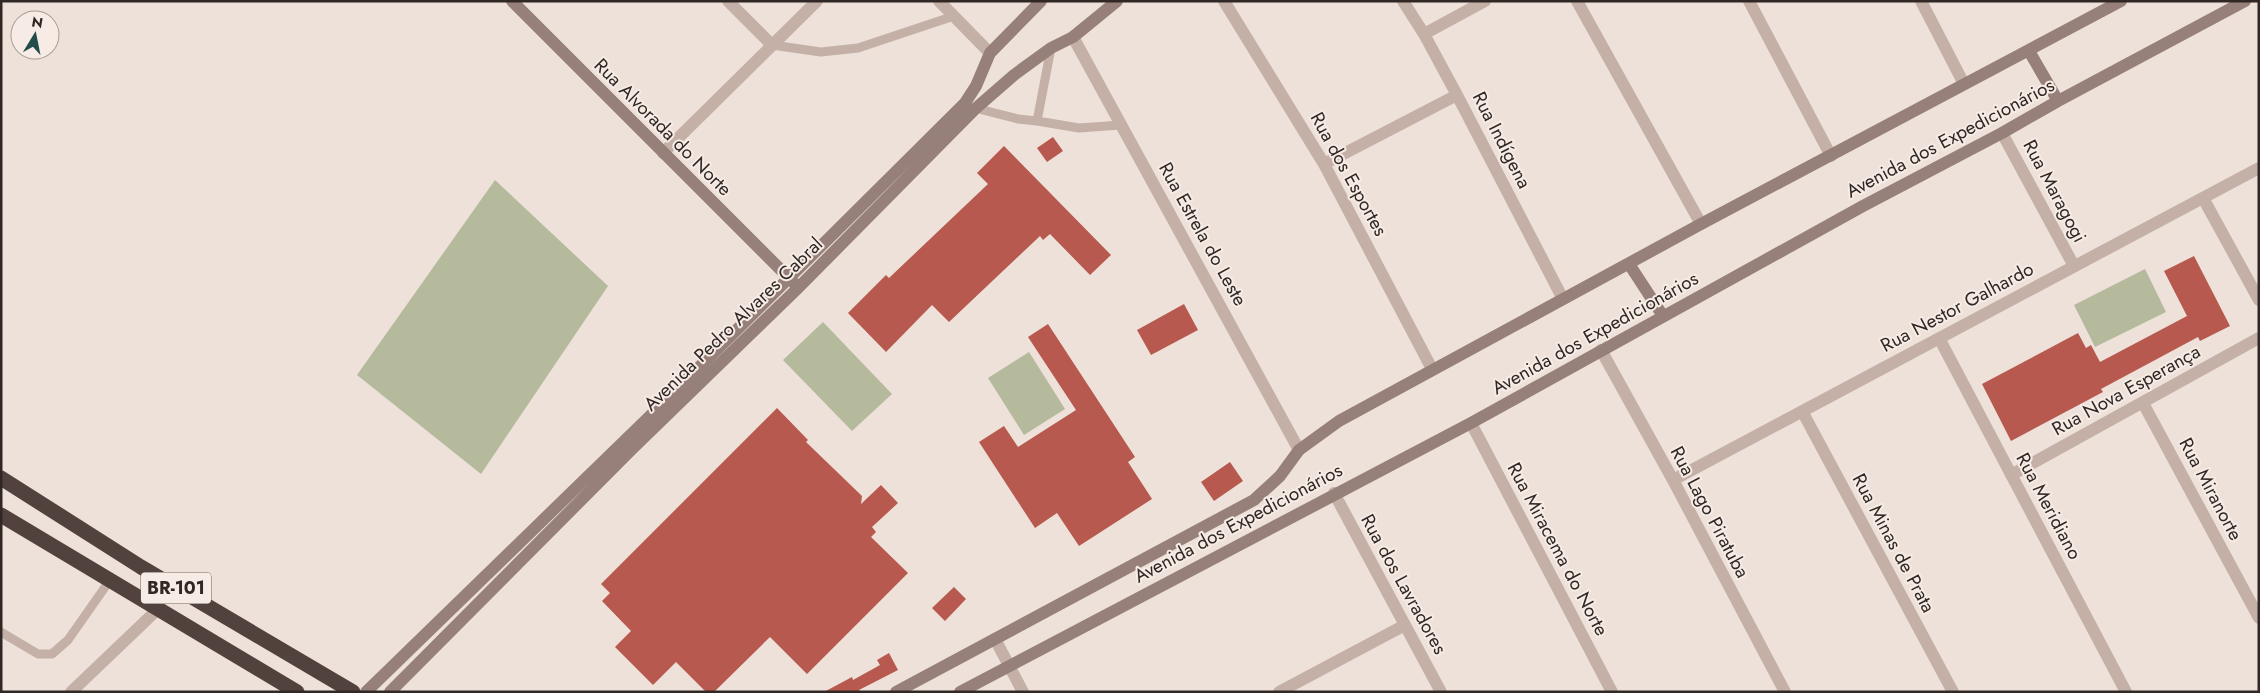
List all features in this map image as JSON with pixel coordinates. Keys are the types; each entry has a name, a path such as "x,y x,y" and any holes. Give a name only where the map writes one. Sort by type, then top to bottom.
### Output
{"highway":[{"name":"BR-101","path":"1,478 141,567 353,692"},
{"name":"BR-101","path":"1,515 297,692"}],"street":[{"name":"Rua Alvorada do Norte","path":"512,1 798,288"},
{"path":"728,1 772,45"},
{"path":"663,153 818,1"},
{"path":"939,1 990,53"},
{"name":"Avenida Pedro Alvares Cabral","path":"390,692 632,449 798,288 970,106 990,53 1041,1"},
{"name":"Avenida Pedro Alvares Cabral","path":"366,692 788,278 970,106 1051,48 1073,37 1118,1"},
{"name":"Rua dos Esportes","path":"1224,1 1324,164 1432,369"},
{"name":"Rua Indígena","path":"1403,1 1424,34 1457,95 1563,299"},
{"path":"1424,34 1485,1"},
{"path":"1577,1 1701,224"},
{"path":"1749,1 1831,156"},
{"path":"1921,1 1964,84"},
{"name":"Avenida dos Expedicionários","path":"896,692 1254,500 1280,476 1299,450 1339,421 1701,224 2028,51 2104,5 2121,1"},
{"name":"Avenida dos Expedicionários","path":"960,692 1471,423 1863,206 2245,1"},
{"name":"Rua Estrela do Leste","path":"1073,37 1299,450"},
{"path":"2028,51 2058,101"},
{"path":"1324,164 1457,95"},
{"name":"Rua Maragogi","path":"2002,133 2074,266"},
{"name":"Rua Nestor Galhardo","path":"1673,480 2259,168"},
{"path":"2203,198 2259,300"},
{"path":"1629,264 1663,316"},
{"name":"Rua Meridiano","path":"1939,338 2126,692"},
{"name":"Rua Nova Esperança","path":"2011,475 2259,338"},
{"name":"Rua Lago Piratuba","path":"1601,350 1673,480 1784,692"},
{"name":"Rua Miranorte","path":"2143,403 2259,618"},
{"name":"Rua Minas de Prata","path":"1802,411 1953,692"},
{"name":"Rua Miracema do Norte","path":"1471,423 1612,692"},
{"name":"Rua dos Lavradores","path":"1334,494 1442,692"},
{"path":"71,692 158,609"},
{"path":"1279,692 1406,625"},
{"path":"995,639 1023,692"}],"lane":[{"path":"772,45 821,52 858,48 954,16"},
{"path":"1037,122 1051,48"},
{"path":"970,106 1037,122 1079,128 1121,125"},
{"path":"1,632 38,654 52,654 68,640 110,580"}],"green space":[{"path":"495,180 608,286 481,474 357,375"},
{"path":"2145,269 2166,312 2095,347 2074,305"},
{"path":"823,322 892,394 852,431 783,360"},
{"path":"1029,352 1065,409 1024,435 988,378"}],"building":[{"path":"1053,137 1063,151 1047,162 1037,148"},
{"path":"1004,146 1111,255 1090,275 1050,234 1043,240 1040,236 949,322 932,305 886,352 848,313 886,275 889,278 988,184 977,173"},
{"path":"2194,256 2230,326 2200,341 2198,337 2101,389 2103,392 2011,441 1982,384 2078,333 2086,348 2091,345 2100,362 2187,316 2164,271"},
{"path":"1184,304 1198,330 1151,355 1137,330"},
{"path":"1048,324 1135,457 1128,462 1152,499 1079,546 1057,513 1035,528 979,442 1004,426 1018,447 1076,410 1028,337"},
{"path":"777,408 808,440 806,442 862,496 861,504 881,485 898,503 872,527 876,532 871,537 908,573 807,674 770,637 714,692 706,692 676,662 653,685 615,647 631,631 602,601 610,593 601,584"},
{"path":"1230,462 1243,481 1214,501 1201,482"},
{"path":"954,587 966,599 945,621 932,608"},
{"path":"889,653 898,670 859,690 860,692 824,692 852,677 853,680 880,665 877,660"}]}
